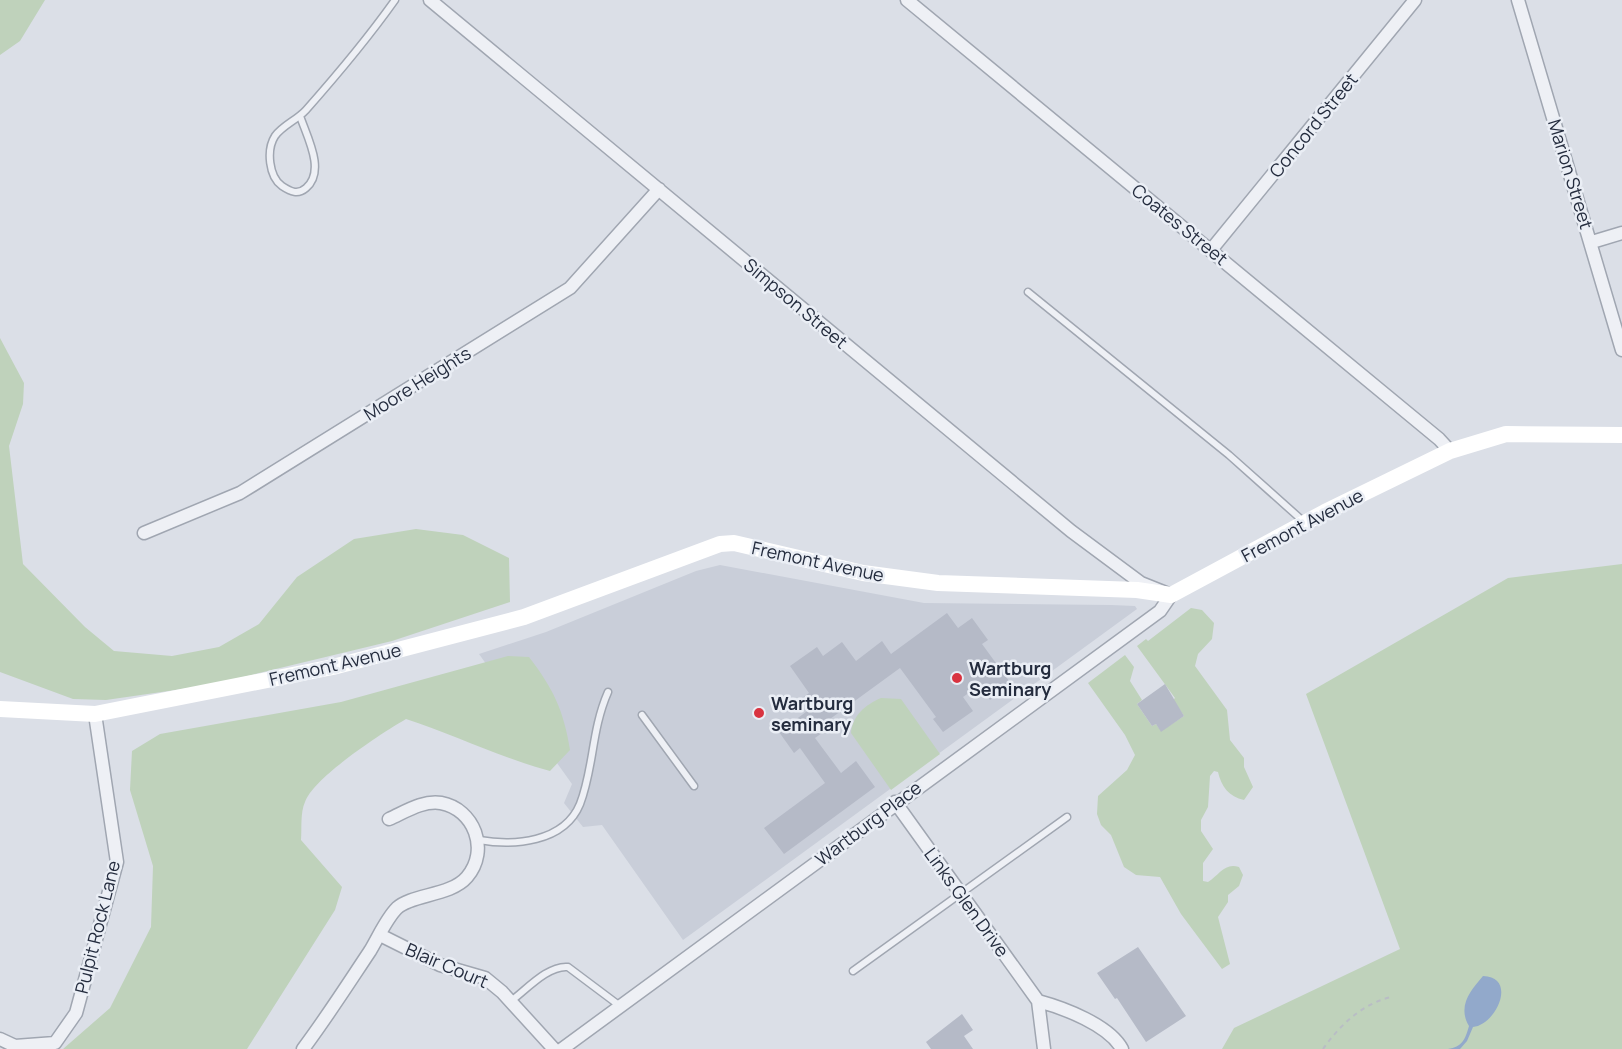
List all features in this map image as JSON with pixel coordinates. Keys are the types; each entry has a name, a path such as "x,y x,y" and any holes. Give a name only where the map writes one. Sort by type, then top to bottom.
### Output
{"main road":[{"name":"Fremont Avenue","path":"0,709 95,714 333,667 524,617 720,544 734,543 862,573 938,583 1137,590 1171,595 1306,523 1450,451 1506,434 1622,435"}],"street":[{"name":"Simpson Street","path":"430,0 1071,531 1141,583 1171,595"},
{"name":"Coates Street","path":"907,0 1439,439 1450,451"},
{"name":"Concord Street","path":"1211,250 1415,0"},
{"name":"Marion Street","path":"1518,0 1592,242 1622,350"},
{"name":"Moore Heights","path":"144,533 240,493 570,288 659,189"},
{"path":"1592,242 1622,233"},
{"name":"Wartburg Place","path":"562,1049 895,802 1160,611 1171,595"},
{"name":"Pulpit Rock Lane","path":"0,1039 15,1046 55,1043 76,1013 117,862 95,714"},
{"name":"Links Glen Drive","path":"895,802 1038,1001 1044,1049"},
{"path":"303,1049 337,1004 398,908 456,886 468,876 478,852 479,840 471,820 440,803 422,804 389,819"},
{"name":"Blair Court","path":"380,935 441,965 485,978 511,1002 554,1049"},
{"path":"1038,1001 1061,1007 1112,1035 1122,1049"}],"lane":[{"path":"300,116 316,169 312,183 301,192 291,193 277,183 271,168 270,151 275,136 300,116 395,0"},
{"path":"1028,292 1229,455 1306,523"},
{"path":"479,840 515,843 533,841 560,827 571,816 579,806 595,727 608,692"},
{"path":"642,715 694,786"},
{"path":"853,970 1067,817"},
{"path":"511,1002 554,969 562,967 568,968 620,1006"}],"path":[{"path":"1323,1049 1355,1013 1376,1001 1391,997"}],"shaded area":[{"name":"Wartburg seminary","path":"720,565 924,603 1111,605 1135,606 1137,609 683,940 602,825 583,827 564,803 572,784 479,654 546,632 696,571"}],"green space":[{"path":"0,0 45,0 20,41 0,55"},
{"path":"0,338 24,383 23,404 9,446 23,564 85,627 114,651 172,656 219,647 259,624 297,577 354,539 416,529 463,535 509,558 510,602 392,641 210,685 106,700 73,699 0,672"},
{"path":"1622,564 1622,1049 1222,1049 1234,1028 1400,949 1306,694 1508,578"},
{"path":"1191,608 1202,610 1214,623 1212,639 1198,654 1195,666 1227,710 1230,740 1244,758 1244,767 1253,787 1244,800 1239,799 1226,790 1218,772 1214,771 1210,776 1208,807 1201,820 1201,831 1213,849 1203,863 1203,881 1208,882 1230,866 1239,867 1243,875 1239,886 1228,895 1228,902 1218,917 1230,964 1222,969 1181,914 1160,877 1136,875 1124,867 1111,835 1101,825 1097,814 1098,796 1127,770 1135,755 1125,735 1088,683 1125,655 1134,667 1130,681 1142,700 1137,704 1152,726 1156,724 1161,731 1184,716 1173,700 1175,698 1137,646 1146,639 1148,641"},
{"path":"508,656 529,657 545,679 561,712 570,750 550,771 514,760 406,719 350,756 321,780 303,806 301,840 342,887 335,910 247,1049 63,1049 110,1008 151,927 153,866 130,790 132,751 160,734 341,702"},
{"path":"881,698 901,699 940,754 891,790 851,733 854,721 861,711"}],"water":[{"path":"1483,976 1494,978 1499,984 1500,1001 1496,1010 1481,1024 1473,1027 1467,1041 1460,1049 1448,1049 1457,1047 1464,1039 1469,1026 1464,1012 1465,1005 1470,993"}],"building":[{"name":"Wartburg Seminary","path":"947,613 958,628 972,618 988,640 982,644 1012,685 990,700 980,685 963,697 973,711 943,732 933,719 936,717 900,668 830,719 833,725 815,738 841,773 856,761 875,787 784,854 764,828 825,783 800,748 794,753 779,732 810,709 802,698 809,693 790,666 817,647 823,656 842,642 856,661 882,641 891,654"},
{"path":"1165,684 1184,716 1161,732 1156,724 1152,726 1137,704"},
{"path":"1138,947 1186,1016 1146,1042 1117,998 1115,999 1097,973"},
{"path":"962,1014 973,1030 964,1036 973,1049 931,1049 926,1042"}],"place":[{"name":"Wartburg Seminary","path":"957,678"},
{"name":"Wartburg seminary","path":"759,713"}]}
